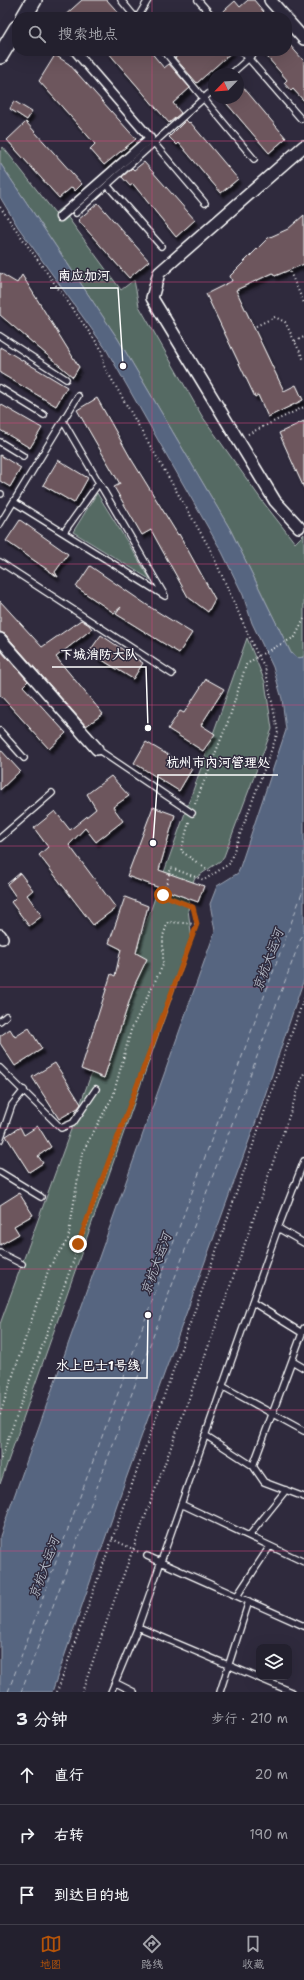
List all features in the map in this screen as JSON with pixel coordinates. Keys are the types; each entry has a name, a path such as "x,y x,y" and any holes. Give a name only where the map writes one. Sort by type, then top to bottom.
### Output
{"main road":[{"path":"27,12 34,0"},
{"path":"0,56 12,36"}],"street":[{"path":"270,0 280,12"},
{"path":"292,26 304,39"},
{"path":"60,217 150,138 79,56"},
{"path":"299,527 275,501 152,298 159,273 304,146"},
{"path":"0,640 96,748"}],"lane":[{"path":"121,0 132,12"},
{"path":"140,12 148,0"},
{"path":"198,0 209,12"},
{"path":"168,56 254,159"},
{"path":"238,68 251,56"},
{"path":"249,58 301,119"},
{"path":"76,213 208,94"},
{"path":"154,143 205,203"},
{"path":"107,185 161,246"},
{"path":"0,336 66,379"},
{"path":"0,388 44,415"},
{"path":"0,524 78,396"},
{"path":"14,502 165,596 63,422"},
{"path":"0,442 23,456"},
{"path":"64,532 99,483"},
{"path":"0,562 172,674"},
{"path":"0,731 24,758"},
{"path":"96,748 192,813"},
{"path":"0,838 52,794"},
{"path":"0,1021 6,1016"},
{"path":"0,1068 24,1090 60,1128 73,1123 96,1089"},
{"path":"0,1140 2,1130 12,1105 24,1090"},
{"path":"111,1692 138,1628 278,1228 304,1161"},
{"path":"0,1172 41,1197"},
{"path":"298,1176 304,1180"},
{"path":"278,1228 304,1243"},
{"path":"0,1253 22,1264"},
{"path":"252,1302 303,1331 253,1466"},
{"path":"292,1361 304,1368"},
{"path":"222,1386 304,1431"},
{"path":"205,1435 253,1466 264,1482 304,1497"},
{"path":"250,1536 286,1490"},
{"path":"181,1504 304,1562"},
{"path":"237,1596 270,1546"},
{"path":"147,1556 304,1626"},
{"path":"220,1692 249,1602"},
{"path":"138,1628 292,1692"},
{"path":"116,1683 134,1692"}],"path":[{"path":"0,206 102,350 104,366 210,549 258,656 265,667 278,732 229,864 212,873 204,880 171,868 163,895 193,907 197,924 0,1461"},
{"path":"290,272 304,302"},
{"path":"256,326 274,317 285,322 304,360"},
{"path":"295,341 304,337"},
{"path":"238,439 304,407"},
{"path":"212,873 181,851 192,813 229,719 246,665 258,656 295,636 304,619"},
{"path":"0,1414 49,1268 68,1239 82,1153 112,1096 131,1030 163,965 163,936 168,922 197,924"},
{"path":"57,1692 213,1260 304,998"},
{"path":"82,1692 133,1548 220,1315 304,1073"},
{"path":"112,1539 133,1548"}],"green space":[{"path":"3,147 55,213 61,208 121,290 134,280 139,306 202,416 263,502 295,543 304,534 304,657 297,658 291,653 230,529 118,339 0,163 0,152"},
{"path":"97,493 151,580 73,532"},
{"path":"247,638 265,682 272,729 223,859 194,879 188,910 192,939 0,1484 0,1324 134,957"}],"water":[{"name":"京杭大运河","path":"0,163 118,339 230,529 291,653 297,658 304,657 304,979 259,1113 123,1487 52,1692 0,1692 0,1536 215,931 210,904 217,886 238,873 286,730 282,699 273,667 252,623 243,595 222,552 106,349 18,227 0,197"}],"building":[{"path":"82,0 107,0 118,12 69,12"},
{"path":"248,0 254,0 264,12 223,12 235,1 240,7"},
{"path":"292,48 304,61 304,101 293,89 291,91 284,83 287,80 266,56 292,56"},
{"path":"54,56 57,56 69,64 136,139 104,165 90,149 95,144 39,81"},
{"path":"111,56 154,56 164,68 169,64 190,88 173,103 181,113 169,123"},
{"path":"177,56 227,56 214,68 208,68 208,73 197,83 175,58"},
{"path":"244,88 286,138 269,153 227,104 244,104"},
{"path":"14,101 32,112 27,120 10,109"},
{"path":"186,120 189,123 190,122 238,179 221,193 179,143 177,145 169,137"},
{"path":"26,122 82,184 75,191 72,187 59,198 7,140"},
{"path":"144,162 195,220 176,237 133,184 130,186 122,177 132,168 134,170"},
{"path":"98,203 149,261 129,278 78,220"},
{"path":"304,215 304,264 275,276 273,273 236,290 284,391 296,385 303,400 268,417 258,395 255,397 206,294 232,281 230,276 268,238 288,229"},
{"path":"0,273 17,283 22,275 79,367 73,377 0,315"},
{"path":"0,347 67,387 56,406 0,373"},
{"path":"97,398 130,457 178,535 179,534 215,599 208,612 188,597 151,530 142,535 114,487 120,484 77,410"},
{"path":"0,404 42,428 30,448 0,430"},
{"path":"304,421 304,488 279,433"},
{"path":"0,455 21,468 10,487 0,481"},
{"path":"58,460 88,478 74,503 43,485"},
{"path":"20,520 68,554 55,572 58,577 6,541"},
{"path":"90,566 150,607 192,633 179,653 116,614 121,607 114,613 76,587"},
{"path":"0,601 42,647 81,620 89,625 92,629 56,657 103,714 86,726 5,634 0,632"},
{"path":"101,635 143,663 133,679 89,652"},
{"path":"0,650 28,681 23,686 66,733 49,749 0,695"},
{"path":"206,679 224,689 201,725 215,734 203,751 168,729 180,711 184,713"},
{"path":"146,742 192,769 179,791 134,763"},
{"path":"0,749 20,771 0,790"},
{"path":"111,776 129,796 113,807 123,821 96,842 85,828 69,845 116,908 93,925 39,855 48,847 34,828 55,811 70,830 96,809 87,794"},
{"path":"153,807 175,815 159,870 204,886 198,902 127,876"},
{"path":"20,873 33,890 27,895 42,916 29,926 11,902 16,897 7,884"},
{"path":"125,897 148,906 136,953 147,959 135,984 104,1078 81,1069 111,974 115,976 121,949 109,943"},
{"path":"29,1028 42,1049 15,1066 0,1043 0,1036 10,1029 15,1037"},
{"path":"55,1063 81,1104 78,1108 59,1119 32,1077"},
{"path":"38,1126 51,1147 38,1156 43,1163 29,1172 6,1136 20,1127 24,1135"},
{"path":"19,1193 33,1215 14,1226 19,1234 0,1245 0,1205"}],"ferry route":[{"path":"8,1692 304,888"},
{"path":"21,1692 304,930"}],"place":[{"name":"南应加河","path":"123,366"},
{"name":"下城消防大队","path":"148,728"},
{"name":"杭州市内河管理处","path":"153,843"},
{"name":"水上巴士1号线","path":"148,1315"}],"route":[{"path":"78,1244 197,924 193,907 163,895"}]}
